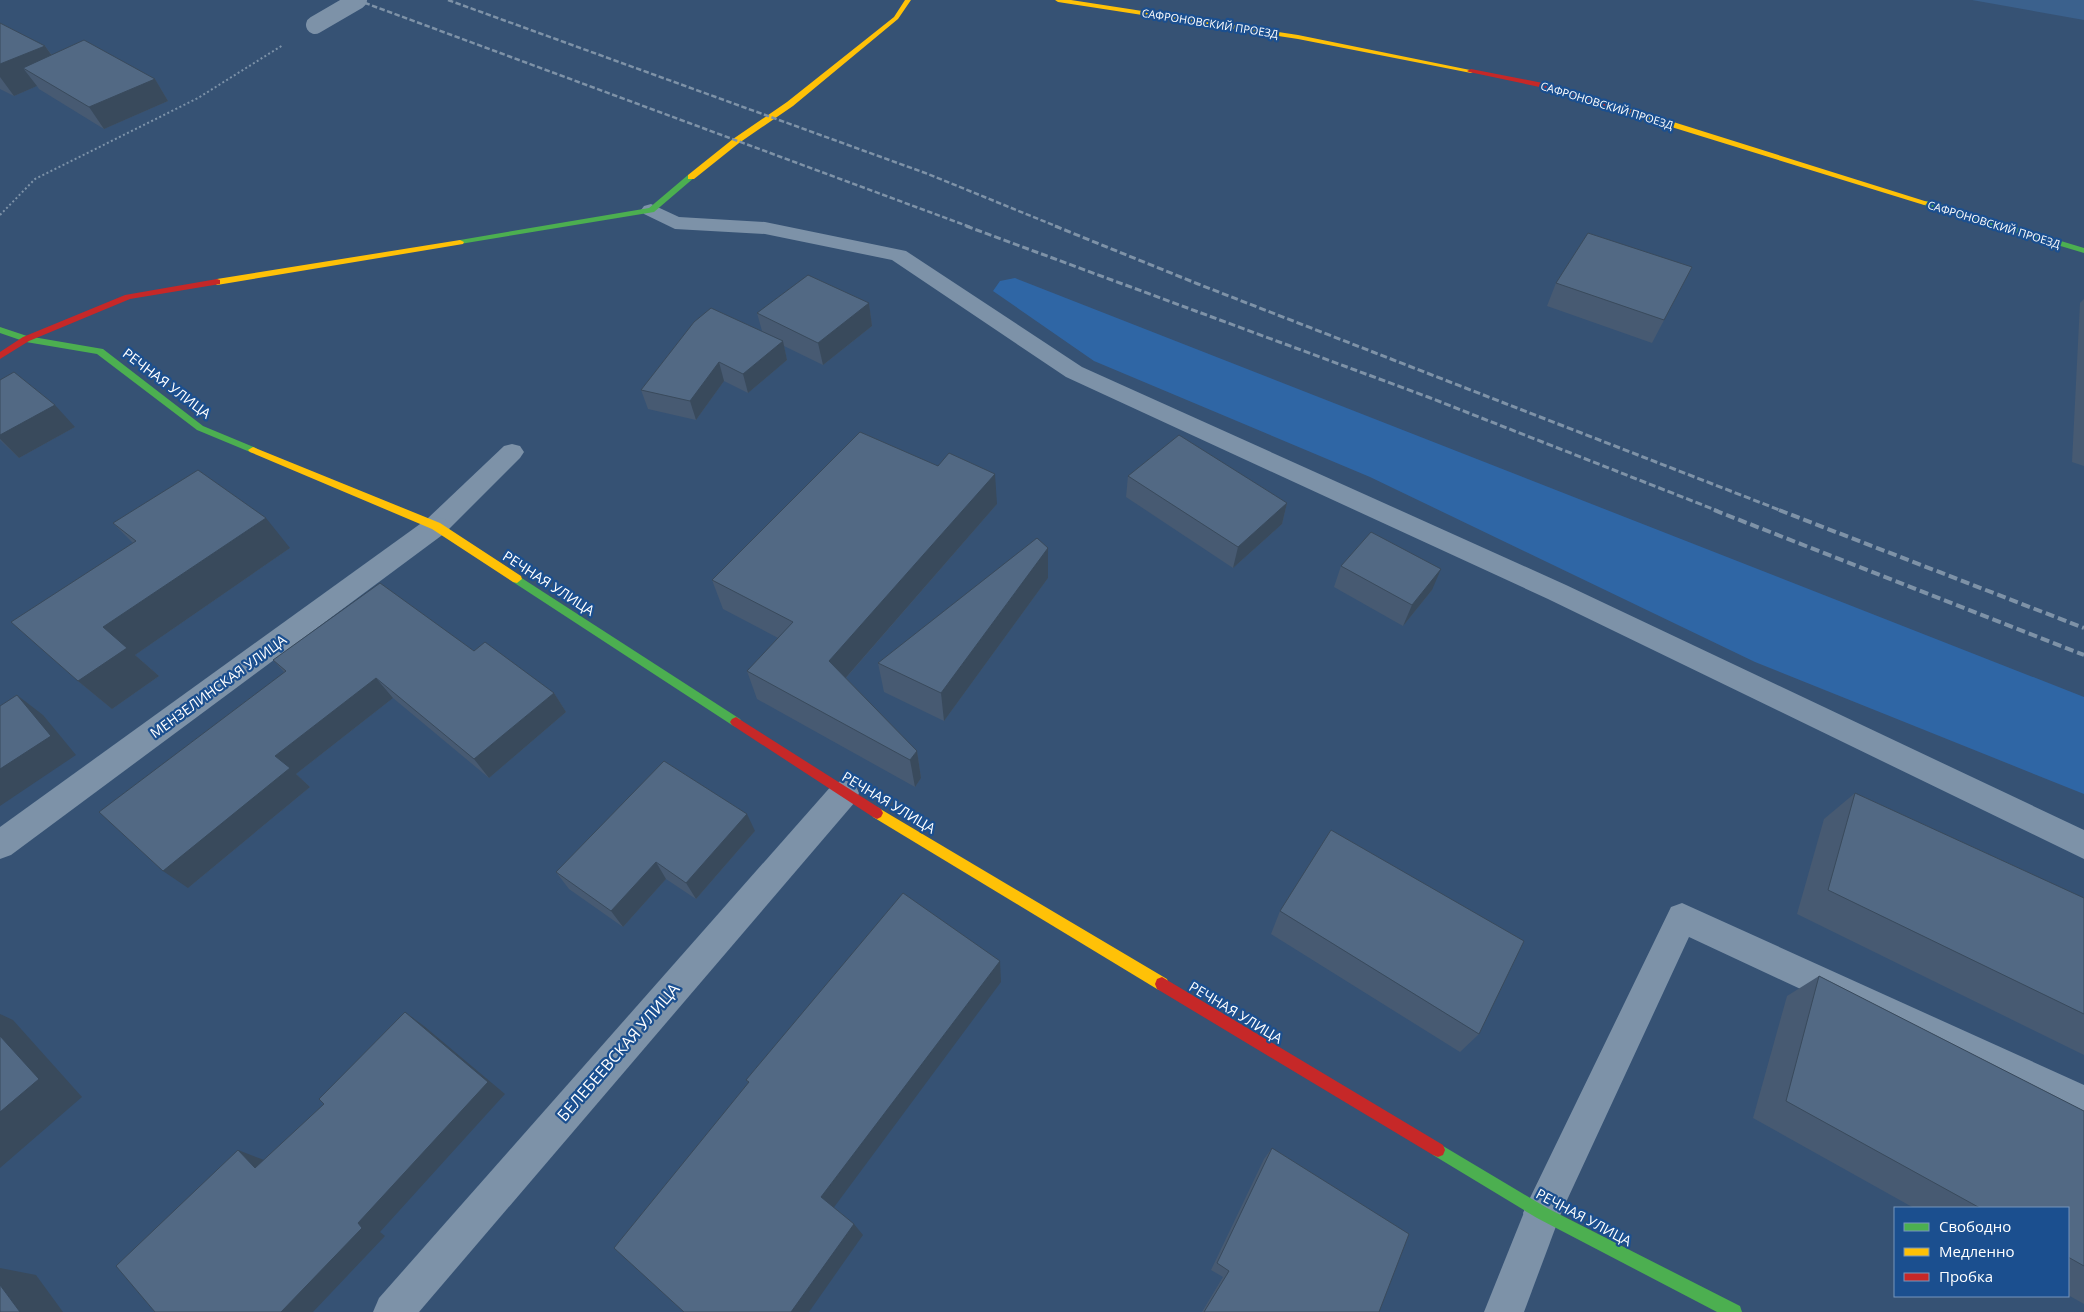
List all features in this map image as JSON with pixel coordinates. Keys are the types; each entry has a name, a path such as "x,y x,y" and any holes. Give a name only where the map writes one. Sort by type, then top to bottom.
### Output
{"street":[{"path":"315,25 358,0"},
{"path":"0,356 26,339 128,297 651,210 736,140 790,104 896,18 908,0"},
{"name":"САФРОНОВСКИЙ ПРОЕЗД","path":"1058,0 1298,37 1550,87 2084,252"},
{"path":"651,210 675,223 766,228 900,255 1074,372 1557,592 2084,845"},
{"name":"РЕЧНАЯ УЛИЦА","path":"0,330 26,339 100,352 200,428 436,526 844,793 1542,1213 1734,1312"},
{"name":"МЕНЗЕЛИНСКАЯ УЛИЦА","path":"0,845 436,526 512,452"},
{"name":"БЕЛЕБЕЕВСКАЯ УЛИЦА","path":"394,1312 844,793"},
{"path":"1504,1312 1542,1213 1682,918 2084,1103"}],"path":[{"path":"0,215 35,179 198,98 315,25"}],"shaded area":[{"path":"1972,0 2084,0 2084,20"},
{"path":"1015,278 2084,697 2084,794 1755,662 1370,477 1094,361 993,291 1000,281"}],"building":[{"path":"0,23 45,46 0,64"},
{"path":"84,40 155,79 89,107 23,68"},
{"path":"1588,233 1692,267 1664,320 1556,283"},
{"path":"808,275 869,303 818,343 757,313"},
{"path":"711,308 783,341 743,374 719,362 690,401 641,390 694,322"},
{"path":"14,372 55,405 0,435 0,380"},
{"path":"860,432 938,466 949,453 995,474 829,661 917,751 910,760 747,671 793,622 712,580"},
{"path":"1179,435 1287,503 1238,547 1128,476"},
{"path":"198,470 266,518 103,627 127,648 78,681 11,622 136,541 113,523"},
{"path":"1371,532 1441,569 1412,605 1341,566"},
{"path":"1037,538 1048,548 941,693 878,663"},
{"path":"380,583 474,651 485,642 554,693 474,759 376,678 275,756 290,768 163,871 99,812 286,671 273,660"},
{"path":"17,695 51,736 0,769 0,706"},
{"path":"664,761 747,814 686,883 656,862 611,911 556,872"},
{"path":"1855,793 2084,898 2084,1014 1828,890"},
{"path":"1331,830 1524,941 1479,1034 1280,911"},
{"path":"903,893 1000,961 821,1197 854,1224 791,1312 684,1312 614,1248 749,1082 746,1080"},
{"path":"1819,976 2084,1111 2084,1266 2069,1258 2069,1207 1978,1207 1786,1101"},
{"path":"405,1012 488,1082 358,1223 362,1228 281,1312 155,1312 116,1266 238,1150 255,1168 324,1104 319,1099"},
{"path":"0,1036 39,1079 0,1112"},
{"path":"1272,1148 1409,1234 1379,1312 1204,1312 1229,1271 1217,1263"},
{"path":"0,1285 20,1312 0,1312"}],"railway":[{"path":"357,0 970,227"},
{"path":"448,0 928,174 1058,227"},
{"path":"966,226 1428,397 1718,511"},
{"path":"1055,226 1198,284 1782,511"},
{"path":"1714,510 2084,655"},
{"path":"1779,510 2084,628"}],"traffic: fast":[{"path":"460,242 651,210 691,177"},
{"path":"1927,203 2084,251"},
{"path":"0,330 26,339 100,351 200,428 253,450"},
{"path":"517,579 736,722"},
{"path":"1438,1150 1542,1213 1734,1312"}],"traffic: slow":[{"path":"691,177 736,141 790,104 896,18 908,0"},
{"path":"1058,0 1298,37 1471,71"},
{"path":"1629,111 1927,203"},
{"path":"217,282 460,242"},
{"path":"253,450 436,526 517,579"},
{"path":"877,813 1162,984"}],"traffic: jam":[{"path":"1471,71 1550,87 1629,111"},
{"path":"0,356 26,339 128,297 217,282"},
{"path":"736,722 877,813"},
{"path":"1162,984 1438,1150"}]}
